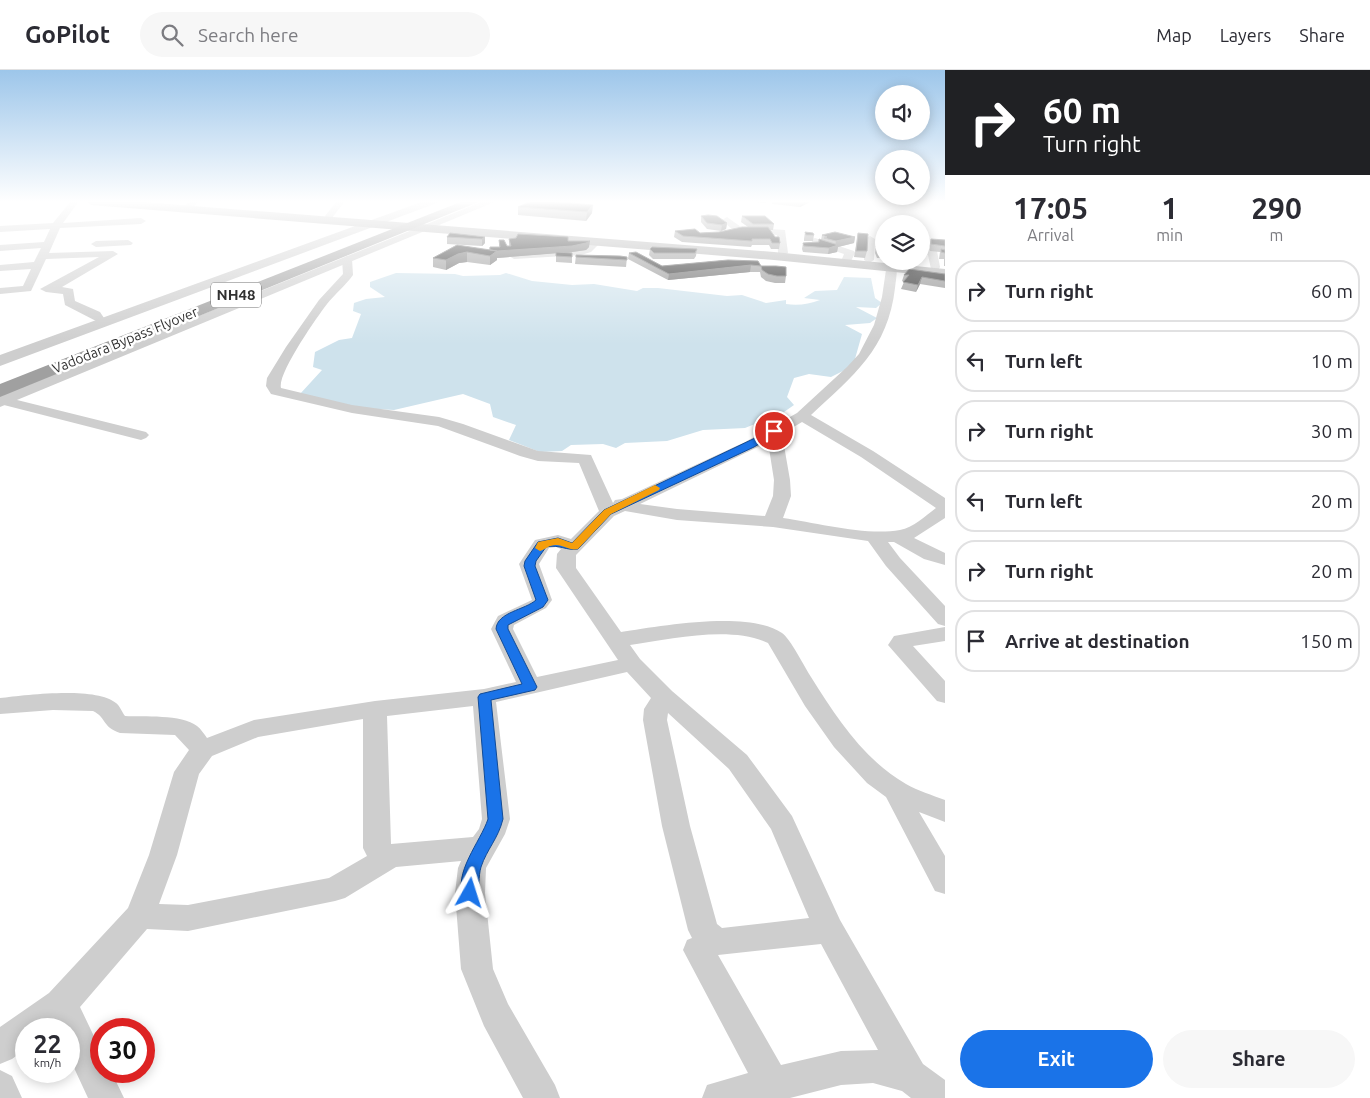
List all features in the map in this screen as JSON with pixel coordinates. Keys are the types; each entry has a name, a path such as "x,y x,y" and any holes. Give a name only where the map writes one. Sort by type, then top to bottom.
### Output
{"highway":[{"name":"Vadodara Bypass Flyover","path":"0,374 325,249"},
{"name":"Vadodara Bypass Flyover","path":"2,398 356,249"}],"main road":[{"path":"686,249 875,264"},
{"path":"727,249 875,261"}],"street":[{"path":"27,249 42,256 78,265"},
{"path":"27,289 46,249"},
{"path":"0,268 62,249"},
{"path":"0,279 42,256 78,249"},
{"path":"98,254 101,249"},
{"path":"0,361 106,319 300,249"},
{"path":"2,398 373,249"},
{"path":"514,256 581,252 588,249"},
{"path":"783,249 783,253"},
{"path":"836,249 850,254 847,259"},
{"path":"869,260 870,249"},
{"path":"930,252 933,253 942,270"},
{"path":"0,258 113,254 51,289"},
{"path":"347,259 348,275 323,302 292,347 274,378 273,386 276,391 352,409 439,422 458,427 526,454 581,457 587,462 614,508"},
{"path":"892,270 888,297 880,325 865,355 852,370 802,416 751,445 614,508 567,554 566,568 632,664 664,696 738,762 782,824 829,929 911,1076"},
{"path":"0,291 51,289 69,291 70,303 106,319"},
{"path":"0,352 106,319"},
{"path":"2,398 140,434"},
{"path":"802,416 867,454 945,506"},
{"path":"772,522 782,496 774,431"},
{"path":"614,508 772,522 874,536 898,536 912,533 945,510"},
{"path":"874,536 894,562 945,619"},
{"path":"898,536 931,555 945,558"},
{"path":"530,687 502,629 502,625 505,621 539,604 542,600 529,564 542,544 558,541 574,547"},
{"path":"614,640 681,630 754,629 768,632 776,638 818,708 863,765 896,791 945,811"},
{"path":"945,634 902,641 899,645 945,694"},
{"path":"41,1018 61,1004 140,916 163,855 188,772 204,750 254,729 375,709 484,697 632,664"},
{"path":"664,696 656,709 655,720 676,826 703,930 710,940 722,942 829,929"},
{"path":"484,697 496,819 491,834 481,848 472,868 470,893 477,969 496,1015 542,1098"},
{"path":"0,706 73,702 94,704 105,707 112,713 114,721 120,724 167,725 183,729 204,750"},
{"path":"375,709 377,848 381,854 391,856 481,848"},
{"path":"896,791 915,831 945,882"},
{"path":"140,916 188,918 335,889 391,856"},
{"path":"698,950 773,1085"},
{"path":"61,1004 106,1098"},
{"path":"0,1047 15,1037"},
{"path":"720,1098 841,1068 873,1066 911,1076 940,1098"},
{"path":"0,1088 4,1098"}],"water":[{"path":"396,273 455,274 463,276 500,275 506,273 532,281 572,285 594,284 637,291 643,288 658,288 727,296 742,295 766,303 786,300 786,304 795,305 808,304 820,300 804,298 815,291 837,290 844,277 871,278 875,298 882,303 876,308 856,307 877,318 870,323 845,325 862,334 853,366 831,377 809,374 794,378 787,397 794,405 784,412 745,428 703,430 667,441 625,443 616,448 603,444 571,445 562,451 540,452 509,440 516,425 493,417 490,404 463,394 394,410 343,407 300,394 322,370 313,367 315,352 339,340 352,338 361,314 353,311 354,303 366,299 385,297 370,287 370,282"}],"building":[{"path":"450,249 497,251 490,256 467,252 446,260 433,258"},
{"path":"490,249 527,249 497,251"},
{"path":"650,249 697,249 695,253 654,253"},
{"path":"856,249 867,249 867,251 856,251"},
{"path":"556,252 572,253 572,257 556,256"},
{"path":"636,252 662,266 728,260 758,261 761,266 751,265 669,274 629,253"},
{"path":"576,255 620,256 627,257 627,260 576,257"},
{"path":"761,266 786,267 786,276 768,274 762,270"},
{"path":"908,270 945,274 945,281 922,277 918,285 903,282 909,275 904,275"}],"slow traffic":[{"path":"540,548 542,544 558,541 574,547 608,512 655,488"}],"route":[{"path":"470,893 472,868 481,848 491,834 496,819 484,697 530,687 502,629 505,621 539,604 542,600 529,564 530,561 542,544 558,541 574,547 608,512 621,504 751,445 774,431"}]}
